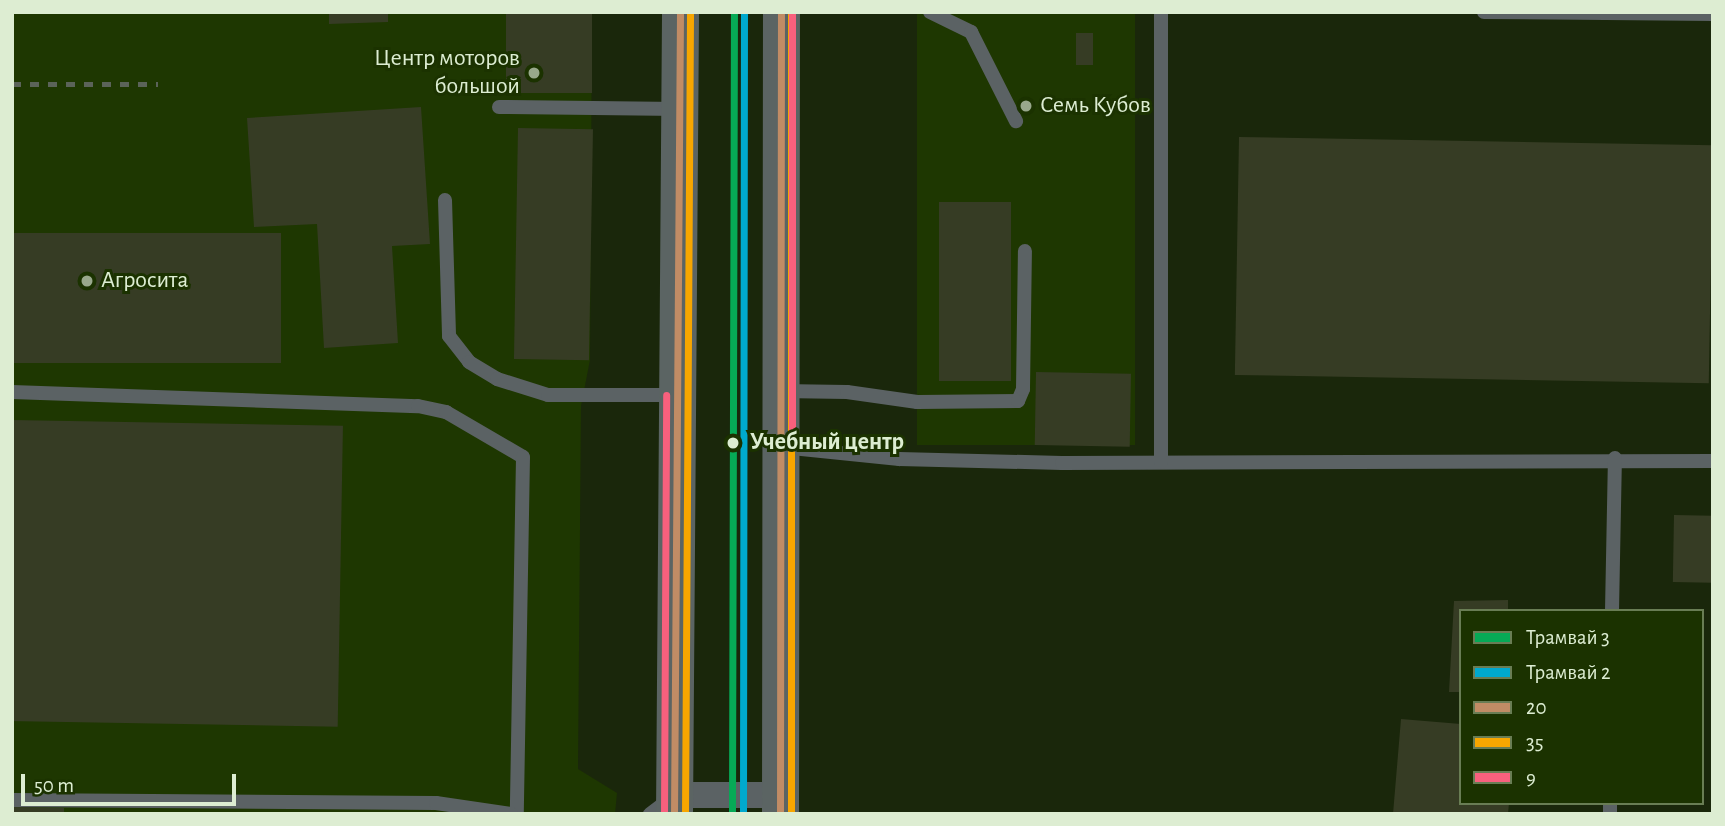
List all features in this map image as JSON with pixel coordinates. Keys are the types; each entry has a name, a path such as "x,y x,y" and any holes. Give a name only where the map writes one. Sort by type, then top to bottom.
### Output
{"main road":[{"path":"666,808 676,395 680,12"},
{"path":"780,804 781,12"}],"street":[{"path":"666,808 780,804"}],"lane":[{"path":"930,12 971,32 1016,121"},
{"path":"1161,12 1161,462"},
{"path":"1484,12 1713,14"},
{"path":"499,107 679,109"},
{"path":"445,200 449,336 469,362 497,379 548,396 676,395"},
{"path":"782,391 847,392 917,402 1018,401 1023,389 1025,250"},
{"path":"12,392 418,406 446,412 523,457 517,814"},
{"path":"782,447 899,459 1161,462 1615,458 1713,461"},
{"path":"1612,609 1615,458"},
{"path":"12,800 436,803 511,814"}],"shaded area":[{"path":"12,12 592,12 590,360 581,406 578,769 617,793 615,814 12,814"},
{"path":"917,12 1135,12 1135,445 917,445"}],"building":[{"path":"329,12 388,12 388,22 329,24"},
{"path":"506,12 592,12 592,93 506,93"},
{"path":"1076,33 1093,33 1093,65 1076,65"},
{"path":"421,107 430,244 392,246 398,343 324,348 317,224 254,227 247,118"},
{"path":"518,128 593,129 589,360 514,359"},
{"path":"1239,137 1713,145 1709,383 1235,375"},
{"path":"939,202 1011,202 1011,381 939,381"},
{"path":"12,233 281,233 281,363 12,363"},
{"path":"1036,372 1131,374 1130,447 1035,445"},
{"path":"12,420 343,426 338,727 12,721"},
{"path":"1674,515 1713,516 1712,583 1673,582"},
{"path":"1508,600 1508,609 1459,609 1459,692 1449,692 1454,601"},
{"path":"1401,719 1459,724 1459,805 1509,805 1508,814 1393,814"},
{"path":"12,807 64,808 64,814 12,814"}],"railway":[{"path":"12,84 158,84"}],"tram line":[{"name":"3","path":"732,814 734,12"},
{"name":"2","path":"743,814 744,12"}],"transit line":[{"name":"20","path":"674,814 680,12"},
{"name":"35","path":"685,814 690,12"},
{"name":"20","path":"780,814 781,12"},
{"name":"35","path":"791,12 791,814"},
{"name":"9","path":"792,12 792,447"},
{"name":"9","path":"664,814 666,395"}],"place":[{"name":"Центр моторов большой","path":"534,73"},
{"name":"Семь Кубов","path":"1026,106"},
{"name":"Агросита","path":"87,281"},
{"name":"Учебный центр","path":"733,443"}]}
